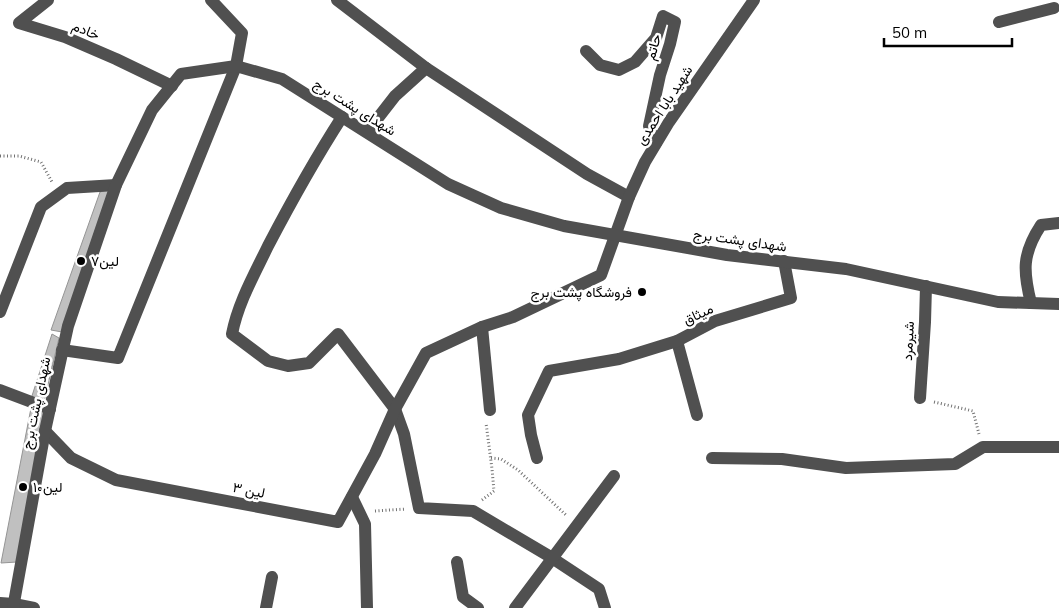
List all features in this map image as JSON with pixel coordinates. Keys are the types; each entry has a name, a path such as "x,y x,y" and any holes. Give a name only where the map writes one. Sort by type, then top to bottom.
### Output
{"street":[{"name":"خادم","path":"48,0 19,23 65,37 172,86"},
{"path":"62,350 118,358 236,66 242,33 211,0"},
{"path":"337,0 426,68 587,174 629,197"},
{"name":"شهید بابا احمدی","path":"482,327 513,317 601,275 629,197 642,168 670,122 754,0"},
{"path":"999,22 1055,6"},
{"name":"حاتم","path":"586,51 600,65 619,70 636,62 656,38 663,16 675,22 660,75 649,126 656,143"},
{"name":"شهدای پشت برج","path":"14,606 45,431 68,326 116,185 152,110 181,74 236,66 282,79 448,184 501,208 564,226 727,255 846,269 998,302 1059,304"},
{"path":"367,132 395,96 426,68"},
{"path":"342,117 291,202 248,285 232,334 268,361 288,366 309,363 338,334 395,409 404,434 419,508 473,511 552,558 599,589 605,608"},
{"path":"0,312 41,207 67,188 116,185"},
{"path":"1031,303 1026,282 1026,255 1034,236 1041,226 1059,223"},
{"name":"میثاق","path":"537,458 528,415 549,371 619,359 677,341 714,322 791,298 784,262"},
{"name":"شیرمرد","path":"920,398 926,286"},
{"path":"482,327 490,410"},
{"name":"لین ۳","path":"45,431 71,458 116,480 338,522 375,454 395,409 426,353 482,327"},
{"path":"677,341 697,415"},
{"path":"0,390 50,409"},
{"path":"712,458 782,459 846,468 955,464 982,447 1059,447"},
{"path":"515,608 614,476"},
{"path":"352,497 365,524 367,608"},
{"path":"457,562 463,596 478,608"},
{"path":"266,608 272,577"},
{"path":"0,603 34,608"}],"path":[{"path":"0,156 19,156 41,162 58,194"},
{"path":"920,398 973,411 982,447"},
{"path":"473,511 483,499 494,491 486,422 490,410"},
{"path":"490,458 501,459 518,470 577,525"},
{"path":"359,513 419,508"}],"building":[{"name":"لین۷","path":"110,189 62,332 51,330 100,192"},
{"path":"52,334 59,338 43,406 30,402"},
{"name":"لین۱۰","path":"31,408 45,412 17,562 1,563"}],"place":[{"name":"لین۷","path":"81,261"},
{"name":"فروشگاه پشت برج","path":"642,292"},
{"name":"لین۱۰","path":"23,487"}]}
